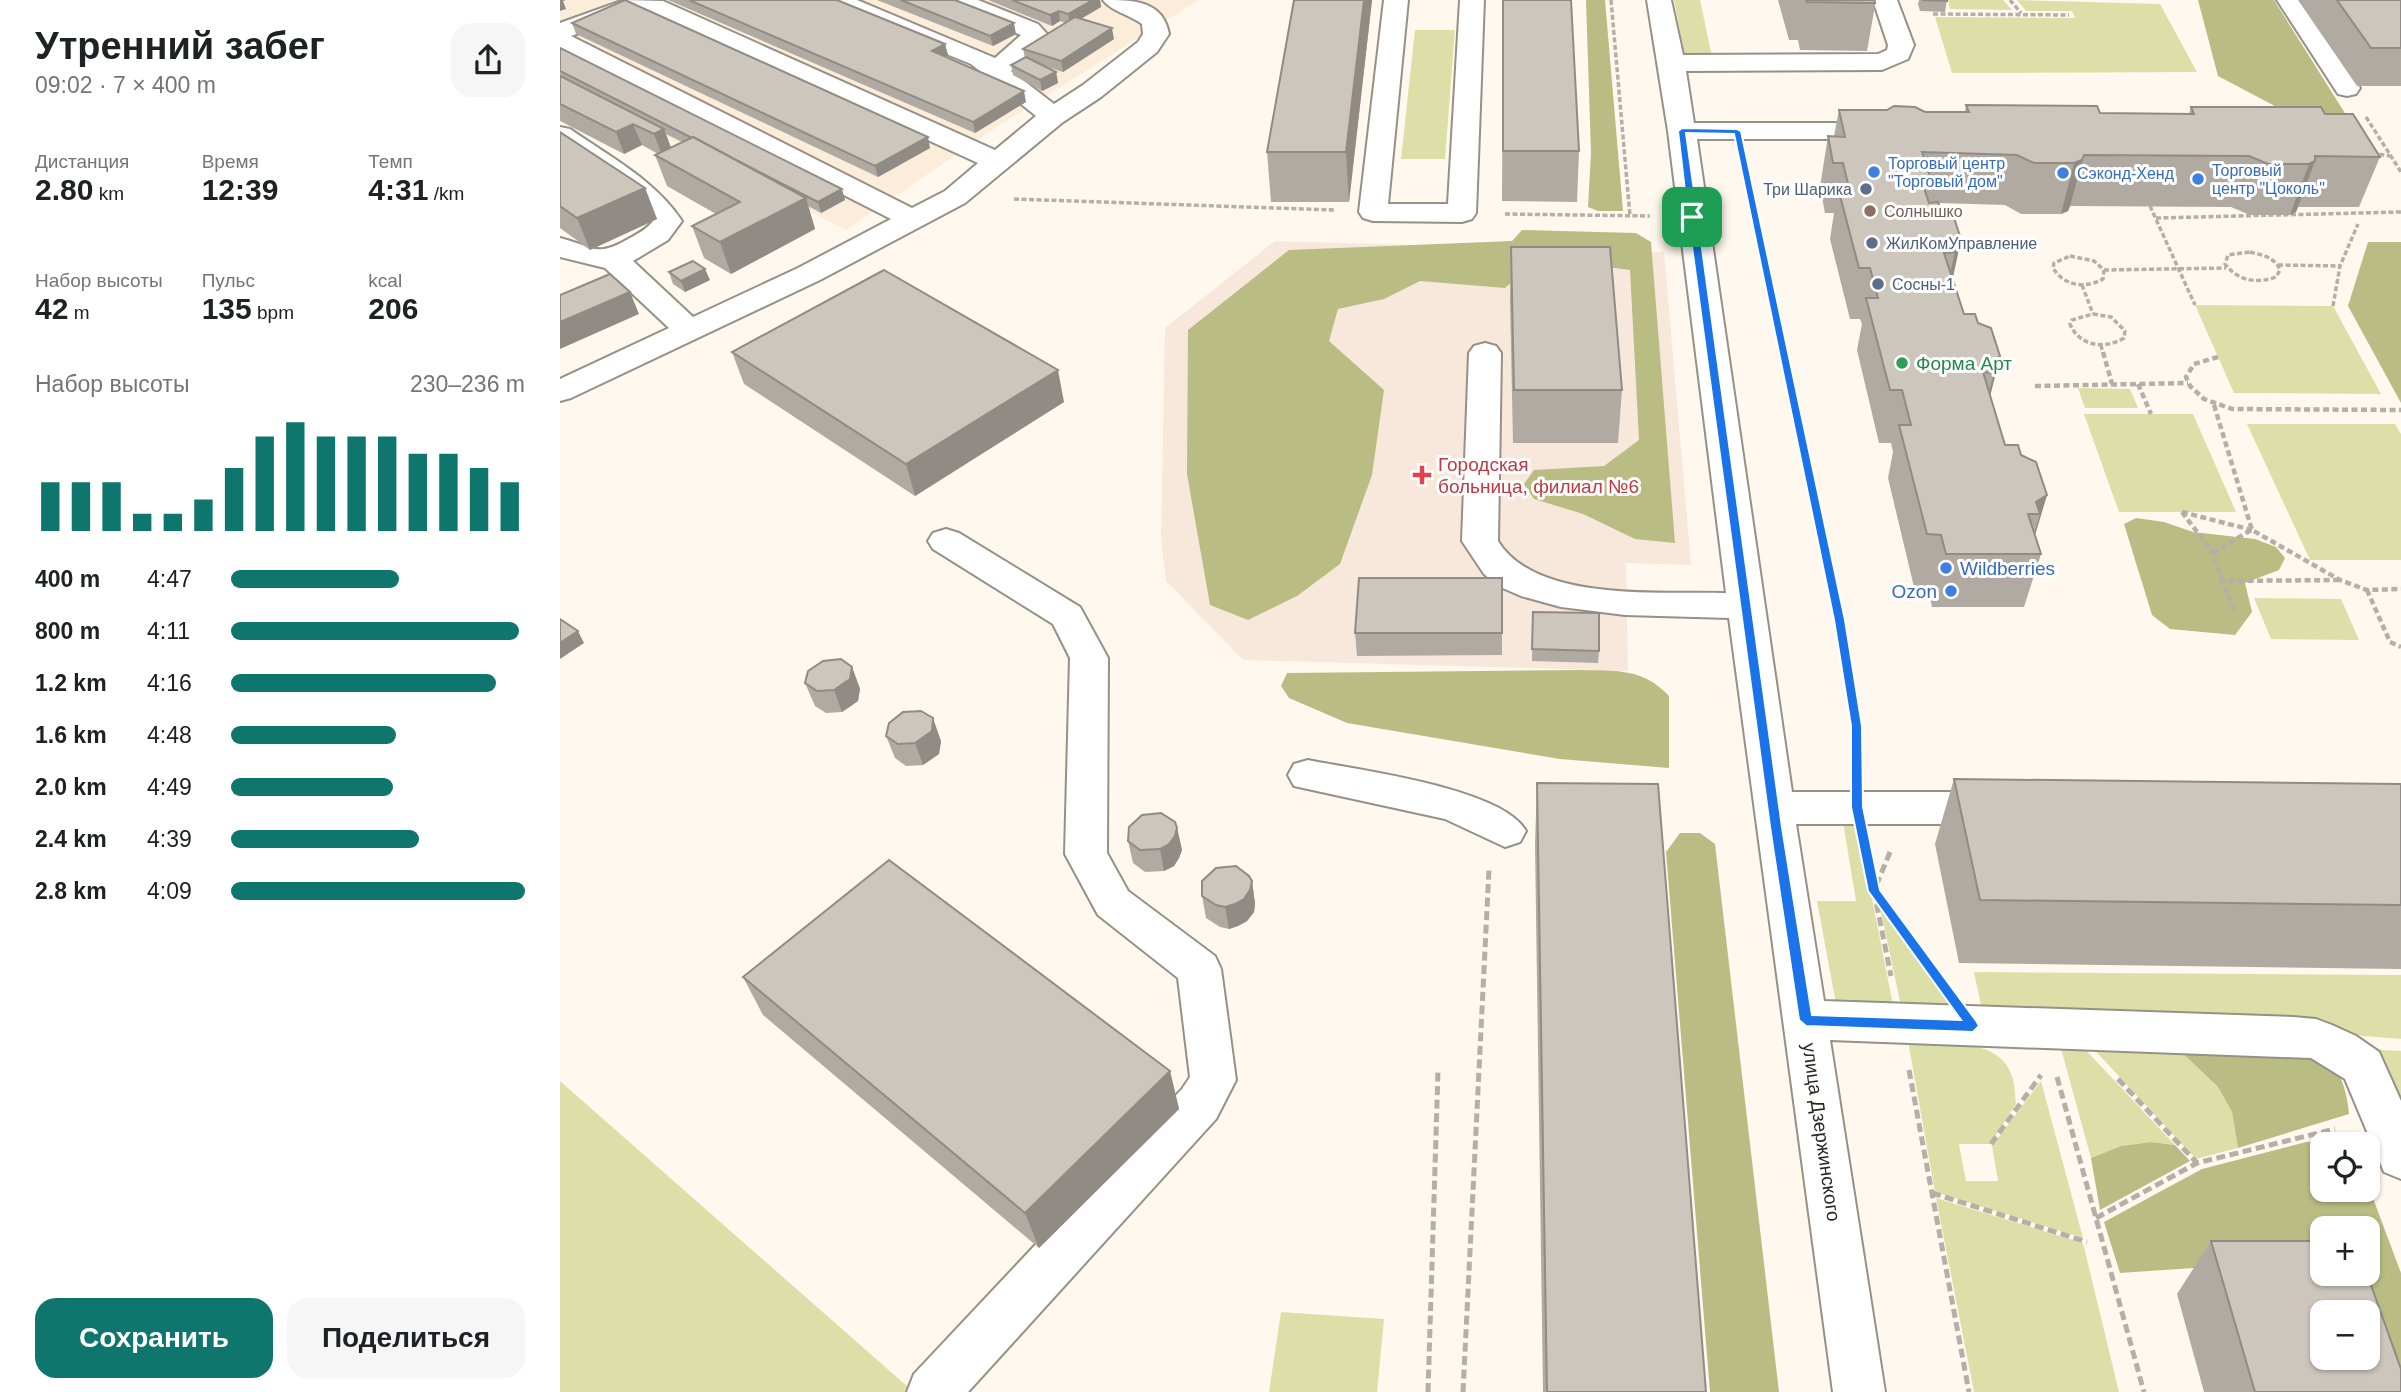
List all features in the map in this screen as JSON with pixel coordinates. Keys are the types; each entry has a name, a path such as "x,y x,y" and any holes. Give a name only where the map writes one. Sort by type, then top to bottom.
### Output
{"street":[{"path":"560,21 579,12 593,0"},
{"path":"835,0 980,59 1053,116"},
{"path":"957,0 1029,29 1035,35 995,72"},
{"path":"560,391 690,331 955,197 1053,116 1148,47 1156,34 1154,21 1138,9 1115,0"},
{"path":"1396,0 1373,212 1462,213 1472,0"},
{"name":"улица Дзержинского","path":"1658,0 1672,63 1682,131 1773,808 1859,1392"},
{"path":"2288,0 2347,88"},
{"path":"560,31 633,5 654,6 998,162"},
{"path":"1672,63 1882,62 1899,54 1900,45 1887,7"},
{"path":"560,40 914,220"},
{"path":"1682,131 1912,131"},
{"path":"560,135 648,197 664,212 668,221 658,233 614,260"},
{"path":"560,247 587,257 614,260 690,331"},
{"path":"1485,352 1480,541 1487,555 1500,570 1514,579 1542,590 1583,599 1747,606"},
{"path":"933,1392 1199,1104 1213,1080 1199,968 1113,903 1086,854 1089,658 1067,616 946,541"},
{"path":"1308,775 1454,805 1497,843"},
{"path":"1773,808 2032,808"},
{"path":"1806,1020 2279,1035 2316,1039 2340,1050 2363,1066 2401,1157"}],"path":[{"path":"1611,0 1630,216"},
{"path":"2010,0 2021,14"},
{"path":"1887,7 2069,15"},
{"path":"2347,88 2401,172"},
{"path":"1737,131 1839,620 1857,726 1857,807 1969,1392"},
{"path":"2365,152 2390,156"},
{"path":"955,197 1373,212"},
{"path":"2150,206 2194,305"},
{"path":"2156,218 2401,212"},
{"path":"1462,213 1692,217"},
{"path":"2333,306 2340,266 2358,225"},
{"path":"2226,268 2228,256 2241,252 2259,253 2278,265 2340,266"},
{"path":"2104,270 2103,279 2082,285 2058,277 2054,272 2054,263 2063,257 2078,256 2094,261 2104,270 2226,268 2247,280 2263,281 2279,274 2278,265"},
{"path":"2082,285 2093,314"},
{"path":"2093,314 2111,317 2125,331 2120,342 2101,345 2080,339 2071,329 2070,324 2077,316 2093,314"},
{"path":"2101,345 2112,384"},
{"path":"2218,357 2198,360 2189,367 2188,383 2197,395 2214,405 2251,411 2401,410"},
{"path":"2035,386 2188,383"},
{"path":"2138,384 2151,414"},
{"path":"2214,405 2252,530"},
{"path":"2234,610 2213,553 2182,512 2252,530 2340,580 2367,590 2401,589"},
{"path":"2213,553 2252,530"},
{"path":"2222,581 2340,580"},
{"path":"2367,590 2390,642 2401,648"},
{"path":"1874,891 1909,807"},
{"path":"1463,1392 1497,843"},
{"path":"1874,891 1973,1026"},
{"path":"2057,1029 2197,1163"},
{"path":"2057,1029 2096,1218 2144,1392"},
{"path":"1428,1392 1438,1071"},
{"path":"1992,1144 2041,1074"},
{"path":"2096,1218 2197,1163 2385,1116"},
{"path":"1932,1193 2087,1242"}],"shaded area":[{"path":"560,0 1199,0 995,128 846,230 560,85"},
{"name":"Городская больница, филиал №6","path":"1275,241 1664,252 1691,565 1626,563 1628,671 1243,660 1166,581 1161,538 1165,328"}],"green space":[{"path":"1586,0 1605,0 1623,211 1598,211 1588,207 1591,153"},
{"path":"1674,0 1700,0 1712,57 1685,57"},
{"path":"1948,0 2003,0 2012,10 1950,9"},
{"path":"2017,0 2160,4 2197,72 1952,73 1935,17 2075,18 2072,11 2026,11"},
{"path":"2198,0 2274,0 2353,126 2288,113 2218,76"},
{"path":"1415,30 1455,30 1445,159 1401,159"},
{"path":"1522,230 1636,233 1651,242 1675,543 1635,539 1583,514 1534,499 1524,484 1534,470 1604,466 1639,440 1630,270 1540,258 1505,288 1420,281 1384,299 1338,309 1329,341 1384,390 1372,475 1340,564 1297,596 1248,620 1210,605 1187,474 1188,330 1289,250 1512,241"},
{"path":"2368,242 2401,242 2401,403 2348,306"},
{"path":"2195,305 2333,306 2381,394 2234,393"},
{"path":"2078,388 2130,389 2138,408 2085,408"},
{"path":"2084,414 2193,414 2236,512 2119,512"},
{"path":"2247,424 2395,424 2401,434 2401,560 2310,560"},
{"path":"2136,518 2164,522 2193,532 2255,539 2276,547 2285,558 2279,570 2245,583 2252,612 2235,635 2170,629 2152,615 2124,524"},
{"path":"2254,598 2341,599 2359,640 2271,639"},
{"path":"1581,670 1629,673 1649,680 1669,696 1669,768 1560,759 1347,723 1289,698 1281,686 1287,673"},
{"path":"1855,812 1893,1005 1836,1004 1817,901 1856,901 1842,816"},
{"path":"1680,833 1700,833 1715,844 1779,1392 1710,1392 1666,852"},
{"path":"1879,902 1955,1006 1901,1006"},
{"path":"1974,972 2401,975 2401,1039 1981,1005"},
{"path":"1908,1041 1952,1043 1982,1048 2005,1063 2012,1076 2016,1104 1990,1144 1959,1144 1966,1181 1998,1181 1992,1146 2041,1081 2083,1238 1935,1192"},
{"path":"2268,1043 2311,1046 2334,1066 2343,1084 2349,1114 2238,1148 2232,1112 2218,1087 2173,1044"},
{"path":"2089,1044 2173,1044 2218,1087 2232,1112 2238,1148 2196,1159"},
{"path":"2060,1045 2081,1045 2175,1145 2151,1142 2121,1146 2091,1158"},
{"path":"2364,1049 2401,1051 2401,1106"},
{"path":"560,1081 908,1387 905,1392 560,1392"},
{"path":"2151,1142 2175,1145 2190,1161 2100,1210 2091,1158 2121,1146"},
{"path":"2310,1142 2310,1202 2374,1202 2380,1216 2310,1216 2310,1260 2120,1273 2104,1222 2202,1169"},
{"path":"1936,1198 2083,1243 2119,1392 1974,1392"},
{"path":"2380,1217 2401,1273 2401,1392 2380,1370 2380,1300 2330,1300 2323,1286 2380,1286"},
{"path":"1281,1312 1384,1319 1377,1392 1269,1392"}],"building":[{"path":"625,0 928,137 875,166 572,23"},
{"path":"689,0 837,0 945,44 932,51 1024,91 973,122"},
{"path":"901,0 955,0 1014,23 990,36"},
{"path":"1012,0 1093,0 1068,14 1059,11 1050,15"},
{"path":"1294,0 1364,0 1346,152 1267,152"},
{"path":"1503,0 1571,0 1579,151 1503,151"},
{"path":"1806,0 1874,0 1875,3 1807,2"},
{"path":"2337,0 2401,0 2401,48 2371,48"},
{"path":"1075,17 1112,28 1061,61 1023,49"},
{"path":"560,48 842,189 818,202 560,71"},
{"path":"1026,57 1056,72 1040,80 1011,65"},
{"path":"560,76 664,129 654,134 633,124 616,132 560,104"},
{"path":"1966,105 2097,106 2100,113 2194,114 2191,107 2321,107 2325,114 2353,114 2380,157 2315,156 2315,161 2309,164 2268,164 2249,156 2084,155 2082,160 2074,163 2034,163 2017,155 1922,152 1930,176 1920,176 1929,203 1938,202 1941,210 1953,215 1961,239 1952,244 1955,252 1944,253 1964,314 1975,314 1978,323 1991,328 2000,356 1991,362 1994,373 1983,372 2005,445 2018,445 2021,455 2036,462 2047,495 2036,502 2040,514 2028,514 2041,554 1946,554 1941,535 1927,534 1899,425 1911,425 1902,390 1890,390 1866,298 1878,298 1870,268 1859,268 1838,188 1849,188 1843,163 1833,163 1828,136 1845,137 1839,110 1887,110 1894,106 1915,107 1925,112 1969,112"},
{"path":"560,132 645,188 577,218 560,206"},
{"path":"693,137 806,198 720,242 692,226 740,202 655,155"},
{"path":"1511,247 1610,247 1622,390 1514,390"},
{"path":"693,261 705,269 681,281 669,272"},
{"path":"884,270 1058,370 906,464 732,352"},
{"path":"610,274 630,292 560,322 560,295"},
{"path":"1359,578 1502,578 1502,633 1355,633"},
{"path":"1533,612 1599,613 1599,651 1532,649"},
{"path":"560,619 578,631 560,643"},
{"path":"841,659 852,667 850,679 834,690 817,691 805,683 808,671 823,661"},
{"path":"921,711 933,718 932,731 915,743 898,744 886,736 889,723 903,712"},
{"path":"1954,779 2401,784 2401,905 1980,900"},
{"path":"1537,783 1658,784 1706,1392 1547,1392"},
{"path":"1161,813 1175,822 1177,828 1169,844 1160,849 1140,850 1128,841 1129,827 1142,815"},
{"path":"889,860 1170,1071 1025,1213 743,977"},
{"path":"1236,866 1252,881 1244,899 1225,907 1202,896 1202,881 1216,868"},
{"path":"2211,1241 2310,1241 2310,1286 2371,1286 2376,1300 2310,1300 2310,1370 2380,1370 2380,1310 2401,1369 2401,1392 2255,1392"}],"place":[{"name":"Торговый центр \"Торговый дом\"","path":"1874,172"},
{"name":"Сэконд-Хенд","path":"2063,173"},
{"name":"Торговый центр \"Цоколь\"","path":"2198,179"},
{"name":"Три Шарика","path":"1866,189"},
{"name":"Солнышко","path":"1870,211"},
{"name":"ЖилКомУправление","path":"1872,243"},
{"name":"Сосны-1","path":"1878,284"},
{"name":"Форма Арт","path":"1902,363"},
{"name":"Городская больница, филиал №6","path":"1422,475"},
{"name":"Wildberries","path":"1946,568"},
{"name":"Ozon","path":"1951,591"}],"route":[{"path":"1682,131 1737,131 1839,620 1857,726 1857,807 1874,891 1973,1026 1806,1020 1776,827 1692,217 1682,131"}]}
